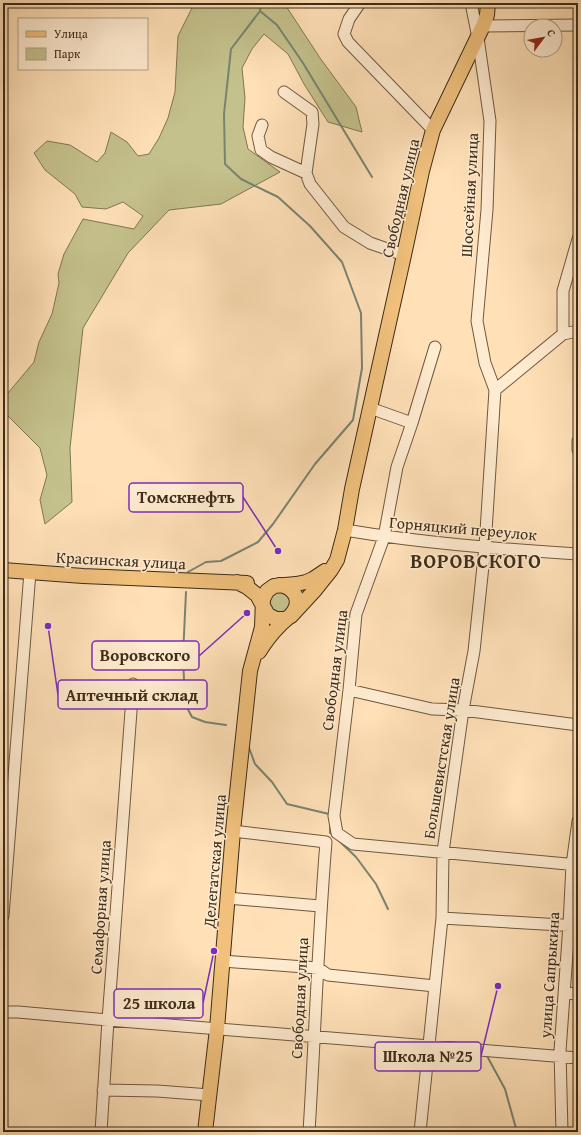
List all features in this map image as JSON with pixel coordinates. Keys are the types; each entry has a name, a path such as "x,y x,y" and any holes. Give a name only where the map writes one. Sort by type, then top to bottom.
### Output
{"main road":[{"name":"Шоссейная улица","path":"480,32 487,15 488,3"},
{"name":"Свободная улица","path":"337,560 345,530 352,489 422,171 433,130 480,32"},
{"name":"Красинская улица","path":"3,570 83,576 201,580 279,585 296,584 313,580 337,560"},
{"name":"Делегатская улица","path":"251,664 271,634 291,616 331,570 337,560"},
{"path":"237,582 253,591 261,600 263,607 268,615 276,619 285,619 291,616 297,606 296,597 292,590 288,587 279,585 267,591 263,599 263,607"},
{"name":"Делегатская улица","path":"205,1132 210,1095 233,831 251,664 262,628 263,607"}],"street":[{"path":"360,3 349,20 344,34 348,42 433,130"},
{"path":"471,3 480,32 578,25"},
{"name":"Шоссейная улица","path":"480,32 490,121 487,210 477,321 484,362 494,390"},
{"path":"284,92 312,112 313,124 306,173 310,184 344,228 370,243 404,255"},
{"path":"262,125 258,136 261,150 271,158 306,173"},
{"path":"563,334 563,291 578,239"},
{"path":"494,390 563,334 578,331"},
{"name":"Свободная улица","path":"435,347 397,467 384,537 356,614 349,690 334,816 337,833 353,844 442,852"},
{"name":"Большевистская улица","path":"420,1132 442,918 442,852 463,710 474,651 485,548 494,390"},
{"path":"370,408 412,423"},
{"path":"578,441 578,450"},
{"name":"Горняцкий переулок","path":"345,530 384,537 485,548 578,554"},
{"path":"3,916 30,572"},
{"name":"Семафорная улица","path":"101,1132 133,684"},
{"path":"349,690 432,709 463,710 578,725"},
{"name":"улица Сапрыкина","path":"562,1132 560,1057 564,993 574,925 575,865 578,821"},
{"name":"Свободная улица","path":"233,831 326,842 320,906 315,1037 309,1132"},
{"path":"442,852 575,865"},
{"path":"227,898 320,906"},
{"path":"442,918 574,925"},
{"path":"222,961 318,968 328,975 435,986"},
{"path":"564,993 578,994"},
{"path":"3,1012 578,1058"},
{"path":"104,1090 157,1091 210,1095"}],"green space":[{"path":"284,3 320,58 356,107 362,132 328,122 304,84 288,54 264,34 252,49 242,68 245,98 243,127 248,149 280,172 221,204 169,210 128,253 83,328 70,448 72,502 45,524 40,500 47,475 40,448 3,411 3,399 34,362 39,342 52,314 59,283 58,274 64,254 83,219 134,229 143,216 123,202 106,209 82,207 75,194 45,170 34,153 47,141 70,145 97,162 105,153 111,132 127,142 138,156 149,154 159,138 168,118 175,92 178,36 194,4"},
{"path":"280,590 292,599 287,612 276,614 269,605 270,597"}],"waterway":[{"path":"261,3 260,11 277,25 303,63 372,177"},
{"path":"188,572 206,562 221,561 258,542 273,524 315,464 353,420 362,368 361,313 342,262 310,226 278,197 241,179 225,164 224,114 231,49 260,11"},
{"path":"186,592 183,656 185,704 192,717 205,722 226,725"},
{"path":"248,745 255,764 272,782 287,804 329,814"},
{"path":"330,822 330,833 333,835"},
{"path":"337,839 356,857 376,884 388,909"},
{"path":"487,1056 505,1089 517,1132"}],"place":[{"name":"Томскнефть","path":"278,551"},
{"name":"Воровского","path":"247,613"},
{"name":"Аптечный склад","path":"48,626"},
{"name":"25 школа","path":"214,951"},
{"name":"Школа №25","path":"498,986"}],"district":[{"name":"ВОРОВСКОГО","path":"476,560"}]}
